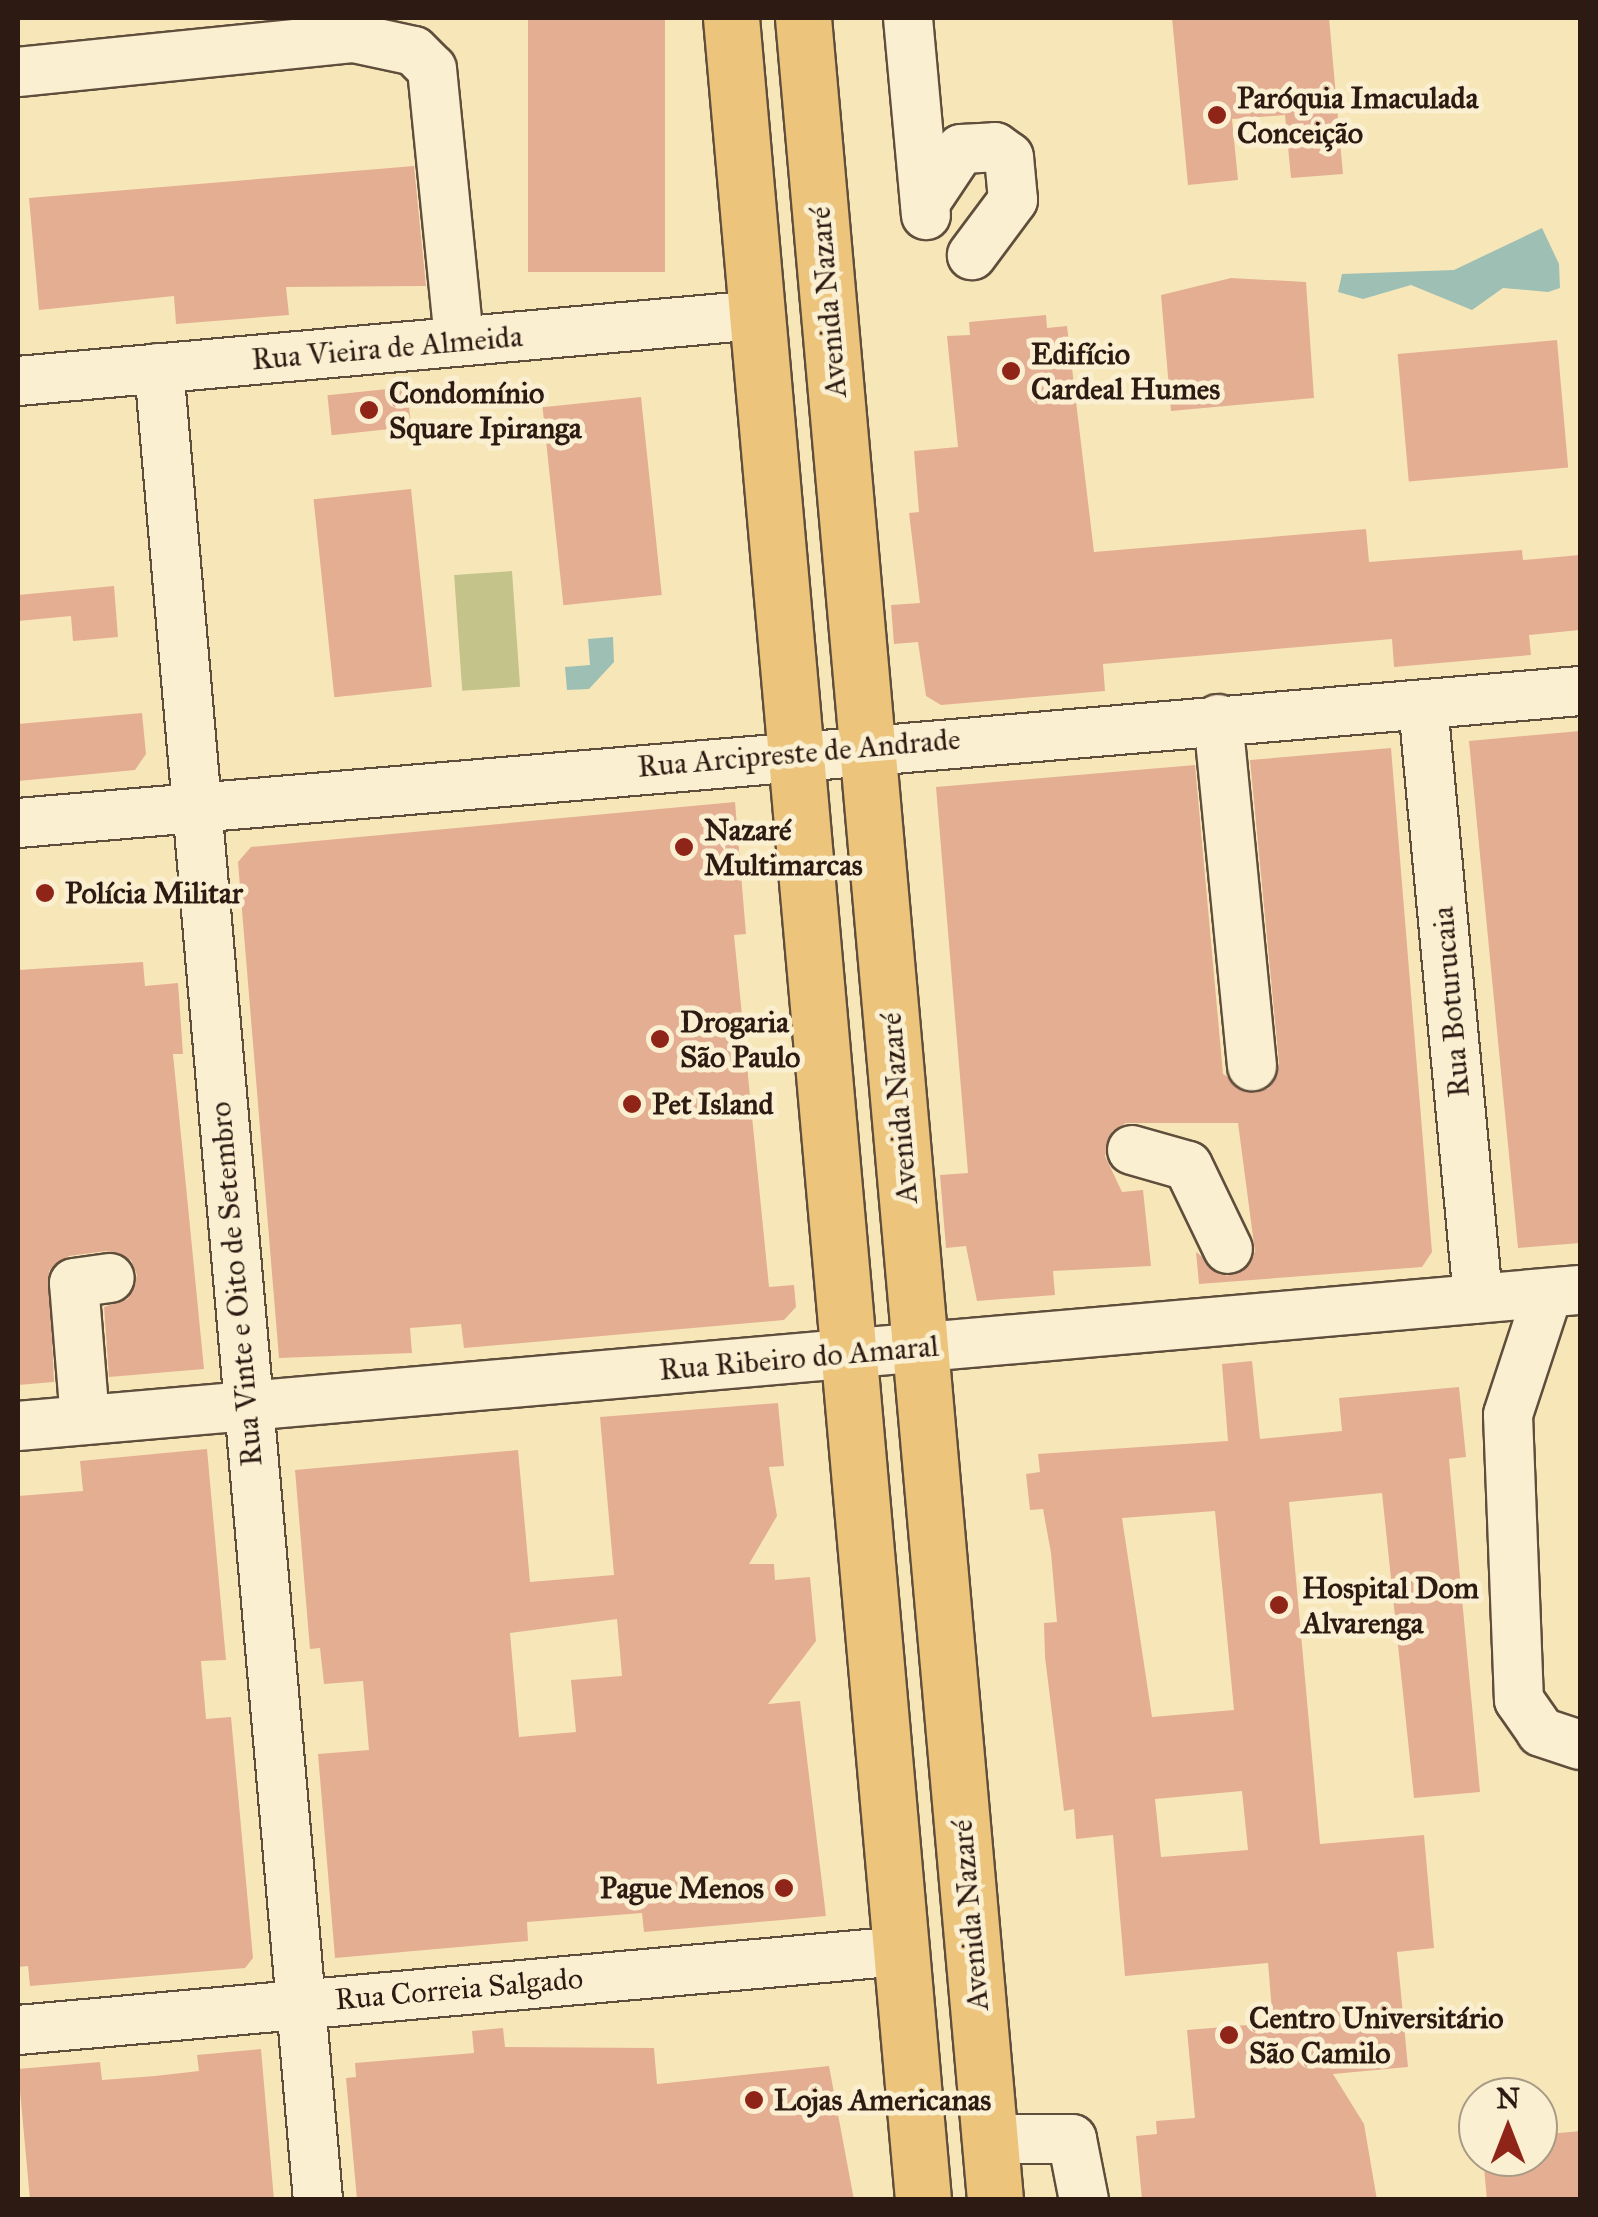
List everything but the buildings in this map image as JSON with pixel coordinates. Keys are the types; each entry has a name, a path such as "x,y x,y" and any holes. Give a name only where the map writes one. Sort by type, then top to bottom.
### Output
{"main road":[{"path":"731,18 923,2200"},
{"name":"Avenida Nazaré","path":"803,18 995,2200"}],"street":[{"path":"908,18 926,209 962,150 995,146 1010,157 1013,200 972,255"},
{"path":"18,72 354,38 414,51 432,70 460,341"},
{"name":"Rua Vieira de Almeida","path":"18,381 757,315"},
{"name":"Rua Vinte e Oito de Setembro","path":"159,368 194,807 318,2200"},
{"name":"Rua Arcipreste de Andrade","path":"18,823 867,746 1580,692"},
{"name":"Rua Boturucaia","path":"1423,705 1478,1298"},
{"path":"1218,719 1252,1066"},
{"path":"1132,1150 1188,1166 1233,1283"},
{"path":"85,1420 74,1283 110,1278"},
{"name":"Rua Ribeiro do Amaral","path":"18,1426 920,1347 1233,1283 1478,1298 1564,1292"},
{"path":"1564,1292 1508,1415 1519,1700 1541,1732 1580,1745"},
{"name":"Rua Correia Salgado","path":"18,2030 901,1950"},
{"path":"990,2139 1072,2139 1084,2200"}],"green space":[{"path":"512,571 520,687 462,691 454,575"}],"water":[{"path":"1542,228 1559,264 1560,288 1548,292 1503,288 1472,310 1411,285 1363,299 1338,292 1342,274 1454,270"},
{"path":"613,637 614,662 589,689 567,690 565,667 590,665 588,639"}],"place":[{"name":"Paróquia Imaculada Conceição","path":"1217,115"},
{"name":"Edifício Cardeal Humes","path":"1011,371"},
{"name":"Condomínio Square Ipiranga","path":"369,410"},
{"name":"Nazaré Multimarcas","path":"684,847"},
{"name":"Polícia Militar","path":"45,893"},
{"name":"Drogaria São Paulo","path":"660,1039"},
{"name":"Pet Island","path":"632,1104"},
{"name":"Hospital Dom Alvarenga","path":"1279,1605"},
{"name":"Pague Menos","path":"784,1888"},
{"name":"Centro Universitário São Camilo","path":"1229,2035"},
{"name":"Lojas Americanas","path":"754,2100"}]}
